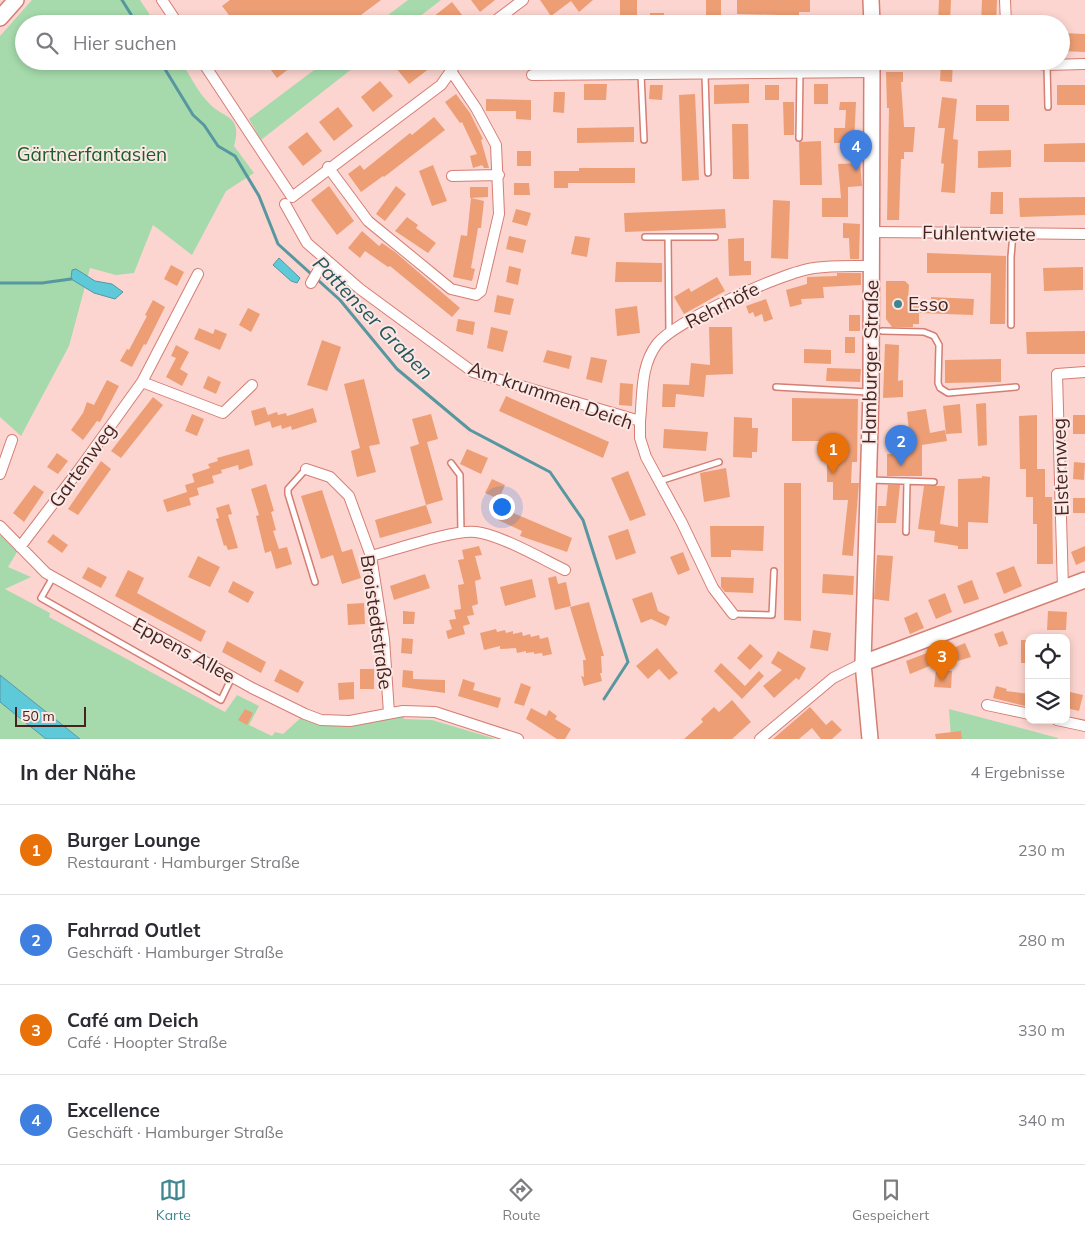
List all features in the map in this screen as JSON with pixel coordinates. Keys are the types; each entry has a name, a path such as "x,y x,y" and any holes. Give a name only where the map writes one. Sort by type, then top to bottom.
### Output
{"main road":[{"path":"0,18 16,0"},
{"path":"871,0 872,15"},
{"name":"Hamburger Straße","path":"870,739 863,663 871,392 872,70"},
{"path":"863,663 1085,580"}],"street":[{"path":"162,0 172,15"},
{"path":"503,15 524,0"},
{"path":"1005,0 1006,15"},
{"path":"1070,64 1085,64"},
{"path":"208,70 292,196 328,167 441,85 451,71 492,136 496,146 499,175 499,214 481,291 476,295 451,289 368,221 328,167"},
{"path":"532,75 800,72 824,70"},
{"path":"452,176 499,175"},
{"name":"Am krummen Deich","path":"285,204 307,243 360,289 473,372 640,422 640,438 646,457 713,588 734,614"},
{"name":"Fuhlentwiete","path":"872,232 1085,234"},
{"name":"Rehrhöfe","path":"640,422 644,376 648,360 657,344 669,333 739,295 773,280 814,268 872,266"},
{"path":"311,283 318,271"},
{"name":"Gartenweg","path":"20,547 82,467 142,382 198,274"},
{"name":"Elsternweg","path":"1063,589 1057,374 1085,372"},
{"path":"142,382 223,413 252,385"},
{"path":"0,474 12,440"},
{"name":"Broistedtstraße","path":"306,469 330,477 349,496 370,556 384,639 389,713"},
{"name":"Eppens Allee","path":"0,526 46,573 289,708 321,720 350,721 403,711 435,712 518,739"},
{"path":"370,556 476,532 498,539 565,570"},
{"path":"765,737 833,678 863,663"},
{"path":"987,706 1025,713"},
{"path":"1070,723 1085,726"}],"lane":[{"path":"1047,70 1048,107"},
{"path":"799,138 800,72"},
{"path":"705,73 708,173"},
{"path":"641,74 644,140"},
{"path":"1012,326 1011,256 1013,233"},
{"path":"645,237 715,237"},
{"path":"668,237 669,333"},
{"path":"882,331 924,332 934,336 939,345 938,383 948,393 1016,387"},
{"path":"776,387 871,392"},
{"path":"659,482 719,462"},
{"path":"451,463 460,475 461,534"},
{"path":"306,469 288,489 288,494 316,582"},
{"path":"868,480 934,482"},
{"path":"906,532 908,481"},
{"path":"734,614 772,615 774,571"},
{"path":"53,577 41,598 221,700 232,676"}],"green space":[{"name":"Gärtnerfantasien","path":"32,0 140,0 150,15 19,15"},
{"path":"408,0 441,0 422,15 388,15"},
{"name":"Gärtnerfantasien","path":"15,19 15,70 186,70 207,101 234,122 236,135 234,146 254,173 226,191 192,255 153,225 134,273 116,275 90,268 69,346 21,436 0,417 0,36"},
{"path":"314,70 350,70 261,140 249,119"},
{"path":"0,526 20,547 8,567 31,577 5,589 50,613 49,617 225,712 237,695 259,706 249,725 272,736 275,732 283,734 305,714 321,720 403,711 404,719 432,720 496,739 80,739 0,675"},
{"path":"0,702 46,739 0,739"},
{"path":"949,709 1058,738 1058,739 951,739"}],"water":[{"path":"279,258 300,278 297,283 291,281 273,265"},
{"path":"76,269 95,281 112,284 123,292 115,299 94,293 71,279 72,270"},
{"path":"0,675 80,739 46,739 0,702"}],"building":[{"path":"230,0 381,0 361,15 229,15 222,6"},
{"path":"471,0 495,0 480,12"},
{"path":"540,0 593,0 579,12 571,1 550,15"},
{"path":"620,0 637,0 637,15 620,15"},
{"path":"706,0 721,0 721,15 706,15"},
{"path":"737,0 810,0 810,12 799,12 799,15 737,14"},
{"path":"939,0 951,0 950,15 938,15"},
{"path":"982,0 997,0 996,15 981,15"},
{"path":"452,2 462,15 436,15"},
{"path":"650,13 664,13 664,15 650,15"},
{"path":"1070,33 1085,34 1085,52 1070,51"},
{"path":"271,70 287,70 277,78"},
{"path":"398,70 427,70 409,84"},
{"path":"941,70 953,70 952,82 940,81"},
{"path":"886,72 903,72 903,82 901,82 904,127 915,127 913,152 904,152 904,159 901,159 899,220 887,220 889,108 887,108"},
{"path":"380,81 393,96 373,112 361,97"},
{"path":"584,84 607,84 606,100 584,100"},
{"path":"749,84 749,103 714,104 714,85"},
{"path":"814,84 828,84 828,104 814,104"},
{"path":"650,85 663,85 662,100 649,99"},
{"path":"765,85 779,85 779,100 765,100"},
{"path":"1057,85 1085,85 1085,105 1057,105"},
{"path":"554,92 565,92 564,113 553,112"},
{"path":"456,94 470,113 483,139 481,140 489,168 484,168 482,165 473,168 470,156 477,154 462,122 460,123 445,102"},
{"path":"695,94 699,180 682,181 679,95"},
{"path":"942,97 957,99 953,139 958,140 955,193 941,192 944,164 941,163 945,128 938,128"},
{"path":"486,99 531,100 531,120 516,119 516,111 486,111"},
{"path":"783,102 794,102 794,135 784,135"},
{"path":"840,102 856,102 854,143 834,143 834,128 845,128 846,110 839,110"},
{"path":"976,105 1009,105 1009,121 976,121"},
{"path":"338,107 353,126 334,141 319,122"},
{"path":"434,117 445,130 384,177 361,192 348,174 360,165 364,170 410,133 412,135"},
{"path":"732,124 748,124 749,179 733,179"},
{"path":"634,127 634,142 577,143 577,128"},
{"path":"307,132 322,151 303,166 288,147"},
{"path":"821,141 822,185 800,185 799,142"},
{"path":"1085,143 1085,162 1044,162 1044,144"},
{"path":"1011,150 1011,167 978,168 978,151"},
{"path":"517,151 531,151 531,166 517,166"},
{"path":"860,163 862,186 848,187 848,217 822,217 822,198 841,198 838,164"},
{"path":"433,165 447,201 432,206 419,171"},
{"path":"579,168 635,168 635,183 568,183 568,188 554,188 554,171 579,171"},
{"path":"514,183 529,183 530,195 514,195"},
{"path":"329,186 354,221 337,235 311,200"},
{"path":"396,186 406,194 385,221 376,214"},
{"path":"470,187 488,187 488,197 470,198"},
{"path":"991,192 1003,192 1003,214 990,214"},
{"path":"1085,197 1085,215 1020,217 1019,198"},
{"path":"471,198 484,201 481,228 478,228 471,268 475,269 472,281 453,277 461,235 467,236"},
{"path":"773,200 790,201 788,259 771,258"},
{"path":"516,209 531,213 527,226 512,222"},
{"path":"725,209 726,228 625,232 624,213"},
{"path":"407,217 418,225 416,228 436,243 428,253 395,231"},
{"path":"843,223 860,224 859,259 850,259 849,238 843,238"},
{"path":"362,231 379,246 382,243 395,252 460,308 452,317 390,266 388,267 365,251 360,258 348,248"},
{"path":"509,236 526,240 523,253 506,249"},
{"path":"575,236 590,238 587,257 571,254"},
{"path":"744,238 744,261 751,261 751,275 729,276 728,239"},
{"path":"927,253 1006,256 1005,324 990,324 991,273 927,273"},
{"path":"616,262 662,263 662,282 615,282"},
{"path":"171,265 184,272 177,286 164,279"},
{"path":"509,266 521,269 518,285 506,282"},
{"path":"1083,267 1083,290 1044,291 1043,268"},
{"path":"837,273 861,273 861,285 823,287 824,298 801,299 802,304 790,307 786,290 807,284 807,277 837,276"},
{"path":"717,277 725,291 684,314 674,297 689,288 691,292"},
{"path":"886,281 905,281 909,285 908,301 912,306 931,306 931,297 974,299 973,315 919,313 919,324 913,324 913,327 892,327 886,319"},
{"path":"497,295 514,299 510,315 494,312"},
{"path":"766,299 773,319 764,322 762,314 755,317 753,312 749,314 746,306"},
{"path":"153,300 165,307 146,345 144,344 132,367 120,361 127,349 129,350 147,316 145,315"},
{"path":"637,306 640,333 617,336 615,309"},
{"path":"248,308 260,314 251,332 239,325"},
{"path":"849,315 860,315 860,331 849,331"},
{"path":"458,319 475,322 473,335 456,331"},
{"path":"491,327 508,331 503,352 487,348"},
{"path":"709,327 732,327 733,374 706,375 704,397 676,394 675,407 662,407 663,384 689,385 691,363 710,365"},
{"path":"199,328 213,334 215,329 227,334 220,350 194,339"},
{"path":"1085,331 1085,354 1027,354 1026,332"},
{"path":"845,337 855,337 855,353 845,353"},
{"path":"322,340 341,347 327,391 307,385"},
{"path":"885,344 899,345 898,381 903,380 903,397 883,398"},
{"path":"176,345 189,352 180,369 188,374 182,386 166,377 176,358 171,356"},
{"path":"804,349 831,350 831,364 804,363"},
{"path":"547,350 572,356 569,369 543,362"},
{"path":"591,357 607,360 602,383 586,379"},
{"path":"1001,359 1001,382 945,383 945,360"},
{"path":"827,368 861,369 860,382 826,381"},
{"path":"208,376 221,382 216,394 203,388"},
{"path":"364,379 380,444 369,446 376,472 357,477 351,451 360,448 344,384"},
{"path":"107,380 119,386 100,422 97,421 83,440 71,430 83,413 87,402 94,405"},
{"path":"620,383 633,384 632,406 619,405"},
{"path":"506,396 609,442 603,458 499,411"},
{"path":"153,397 163,405 121,458 111,451"},
{"path":"792,398 858,399 857,462 852,462 851,483 859,483 853,556 842,555 848,500 833,500 833,482 827,482 827,461 821,461 821,441 792,441"},
{"path":"986,403 987,445 978,446 976,404"},
{"path":"960,404 962,433 946,434 943,406"},
{"path":"265,407 270,421 255,426 251,411"},
{"path":"313,408 317,422 292,430 291,426 282,429 281,425 272,428 268,415 277,412 278,415 286,413 287,416"},
{"path":"926,409 930,433 945,430 947,441 922,445 922,476 887,476 887,454 908,454 905,431 909,431 907,412"},
{"path":"192,414 204,419 197,436 185,431"},
{"path":"431,414 438,439 427,442 443,500 426,505 410,447 419,444 412,419"},
{"path":"1037,415 1037,469 1045,469 1045,497 1052,497 1053,564 1037,564 1037,524 1033,524 1033,497 1026,497 1026,469 1020,469 1019,416"},
{"path":"1073,415 1085,415 1085,434 1073,434"},
{"path":"734,417 752,418 752,428 758,428 757,452 752,452 752,458 733,457"},
{"path":"664,429 708,432 706,451 663,448"},
{"path":"249,449 253,465 239,470 238,465 221,470 222,473 212,476 214,483 197,488 199,495 189,498 191,505 167,512 163,500 187,492 185,485 194,482 192,474 210,468 208,464 218,461 217,458"},
{"path":"467,449 488,458 481,474 460,464"},
{"path":"57,453 68,461 58,474 47,467"},
{"path":"101,461 111,469 78,515 68,509"},
{"path":"1074,462 1085,463 1084,480 1073,479"},
{"path":"726,468 730,497 704,502 700,473"},
{"path":"628,471 646,515 630,521 611,478"},
{"path":"982,476 990,477 988,523 968,522 968,549 958,549 958,546 934,542 935,531 918,529 924,486 945,486 940,524 958,527 958,479 982,478"},
{"path":"492,479 505,485 499,499 485,493"},
{"path":"784,483 801,483 801,621 784,620"},
{"path":"266,484 274,511 271,512 276,530 273,531 279,549 287,547 292,564 276,569 271,551 265,553 256,516 259,515 251,489"},
{"path":"34,485 44,492 24,522 13,513"},
{"path":"888,485 900,485 896,523 877,523 878,506 886,506"},
{"path":"322,490 342,552 352,549 361,578 342,584 333,555 321,559 301,496"},
{"path":"1073,498 1085,498 1085,513 1073,513"},
{"path":"229,504 232,514 228,515 238,548 228,550 226,545 224,546 216,519 219,518 216,508"},
{"path":"426,505 432,523 380,538 375,520"},
{"path":"504,509 572,538 567,552 520,536 522,531 498,520"},
{"path":"710,526 764,526 763,551 731,550 731,557 711,557"},
{"path":"628,529 636,553 616,560 608,536"},
{"path":"53,534 68,545 62,553 47,542"},
{"path":"479,546 482,555 475,556 481,579 475,581 478,604 472,606 474,615 467,616 470,624 463,626 465,634 448,639 446,631 452,629 449,620 456,619 454,610 461,609 458,585 464,584 458,560 464,559 462,550"},
{"path":"1085,546 1085,561 1076,565 1071,552"},
{"path":"683,552 690,570 678,575 670,557"},
{"path":"877,555 893,556 889,601 874,599"},
{"path":"198,556 220,567 210,587 188,577"},
{"path":"1014,566 1022,586 1004,594 996,573"},
{"path":"88,567 107,577 101,588 82,578"},
{"path":"128,570 144,578 137,593 206,631 201,642 115,596"},
{"path":"425,574 430,588 394,600 390,586"},
{"path":"823,574 854,576 853,595 822,593"},
{"path":"556,576 558,584 566,582 571,606 555,610 548,578"},
{"path":"721,577 754,578 753,593 725,592 721,587"},
{"path":"532,579 536,597 505,606 500,587"},
{"path":"972,580 979,599 964,604 957,586"},
{"path":"233,581 254,592 248,603 228,592"},
{"path":"652,592 658,611 670,617 666,626 651,619 641,623 632,599"},
{"path":"945,593 952,612 936,619 928,600"},
{"path":"589,602 604,656 601,656 602,673 600,673 602,681 584,686 581,676 584,677 583,660 586,660 570,607"},
{"path":"364,603 365,624 348,625 347,604"},
{"path":"403,611 415,612 414,624 403,624"},
{"path":"1048,611 1067,612 1066,630 1047,630"},
{"path":"917,612 924,628 910,634 904,618"},
{"path":"496,629 497,632 505,630 506,633 513,631 513,634 522,632 523,636 530,634 531,637 539,635 540,639 548,637 552,654 543,656 542,653 526,653 526,651 517,653 516,648 500,649 500,646 484,650 480,633"},
{"path":"813,630 831,633 828,651 810,648"},
{"path":"1003,631 1008,644 999,647 994,634"},
{"path":"402,638 413,639 412,654 401,653"},
{"path":"1021,640 1025,640 1025,663 1021,663"},
{"path":"227,641 266,662 261,673 222,652"},
{"path":"965,643 971,657 958,661 953,648"},
{"path":"750,644 763,656 750,670 737,658"},
{"path":"657,648 678,673 669,680 659,669 648,679 636,666"},
{"path":"778,651 806,668 799,680 796,678 774,698 763,686 782,670 771,663"},
{"path":"927,653 932,665 910,674 906,661"},
{"path":"721,663 745,686 759,671 764,676 742,699 714,671"},
{"path":"280,669 304,682 298,693 274,681"},
{"path":"360,669 374,669 374,689 360,689"},
{"path":"403,670 413,671 413,679 445,680 445,693 402,687"},
{"path":"936,670 952,671 951,688 934,687"},
{"path":"463,679 475,683 473,690 501,698 498,708 458,696"},
{"path":"354,682 354,699 339,700 338,683"},
{"path":"521,683 531,687 524,706 514,703"},
{"path":"996,686 1007,689 1006,691 1025,693 1025,706 993,698"},
{"path":"1070,692 1083,695 1079,711 1070,709"},
{"path":"732,700 751,722 732,739 684,739 703,722 701,719 714,707 719,712"},
{"path":"810,707 826,725 832,720 842,730 832,739 821,739 812,728 799,739 773,739"},
{"path":"531,708 546,716 549,710 557,716 555,719 571,729 565,739 557,739 526,719"},
{"path":"245,709 253,713 247,725 238,720"},
{"path":"961,731 962,739 936,739 935,734"}],"waterway":[{"name":"Pattenser Graben","path":"122,0 131,15"},
{"name":"Pattenser Graben","path":"166,70 193,115 204,125 218,146 235,156 259,196 278,244 340,300 397,369 470,430 550,472 583,520 628,662 604,699"},
{"path":"0,283 42,283 71,279"}],"place":[{"name":"Excellence","path":"856,171"},
{"name":"Esso","path":"898,304"},
{"name":"Fahrrad Outlet","path":"901,466"},
{"name":"Burger Lounge","path":"833,474"},
{"name":"Café am Deich","path":"942,681"}]}
